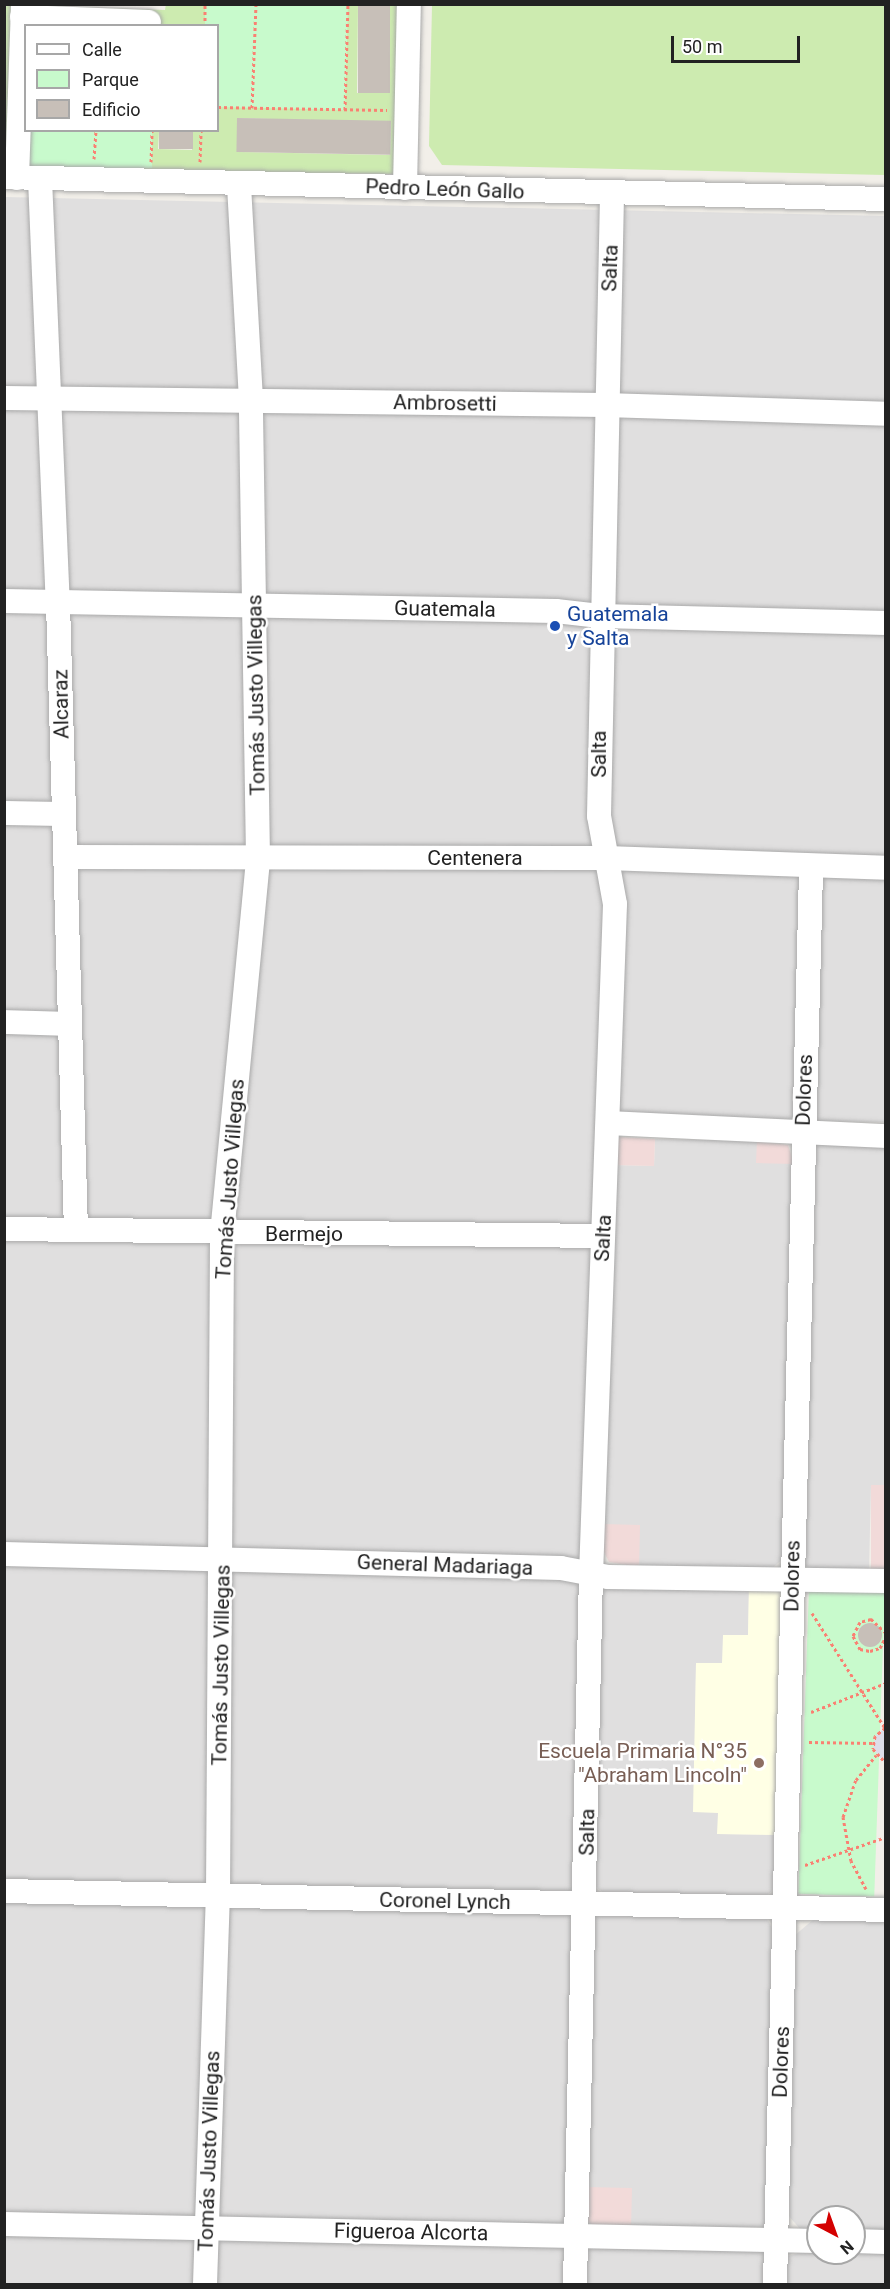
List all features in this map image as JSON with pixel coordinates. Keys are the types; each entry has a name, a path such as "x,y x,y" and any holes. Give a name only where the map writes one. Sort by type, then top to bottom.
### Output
{"street":[{"path":"405,188 409,4"},
{"path":"22,11 149,22"},
{"name":"Alcaraz","path":"22,11 20,178 48,398 58,603 67,1024 76,1230"},
{"name":"Pedro León Gallo","path":"20,178 885,199"},
{"name":"Tomás Justo Villegas","path":"205,2284 205,2228 218,1896 222,1558 222,1234 258,858 250,400 239,183"},
{"name":"Salta","path":"575,2284 591,1575 609,1123 615,904 599,816 600,616 612,194"},
{"name":"Ambrosetti","path":"4,398 605,405 885,414"},
{"name":"Guatemala","path":"4,601 556,611 600,616 885,623"},
{"path":"4,813 63,814"},
{"name":"Centenera","path":"65,857 606,858 885,868"},
{"name":"Dolores","path":"775,2284 802,1135 811,867"},
{"path":"4,1022 67,1024"},
{"path":"609,1123 802,1135 885,1136"},
{"name":"Bermejo","path":"4,1228 222,1234 603,1236"},
{"name":"General Madariaga","path":"4,1554 561,1568 591,1575 792,1581 885,1581"},
{"name":"Coronel Lynch","path":"4,1891 785,1908 879,1903"},
{"name":"Figueroa Alcorta","path":"4,2224 806,2241"},
{"path":"866,2241 885,2242"}],"path":[{"path":"204,24 205,4"},
{"path":"252,108 256,4"},
{"path":"345,110 348,4"},
{"path":"219,107 406,110"},
{"path":"93,179 96,132"},
{"path":"151,181 152,132"},
{"path":"199,182 201,132"},
{"path":"810,1608 885,1728 873,1743"},
{"path":"871,1619 885,1634 880,1647 870,1651 860,1649 853,1636 860,1622 871,1619"},
{"path":"789,1731 885,1683"},
{"path":"789,1731 873,1743"},
{"path":"873,1743 876,1755 885,1763"},
{"path":"876,1755 848,1798 843,1817 848,1850 858,1876 879,1903"},
{"path":"785,1872 885,1837"}],"shaded area":[{"path":"5,197 885,216 885,1122 599,1119 566,2243 765,2248 768,2284 5,2284"},
{"path":"620,1137 655,1139 654,1166 613,1165 615,1140"},
{"path":"655,1139 757,1141 794,1164 783,1559 770,1570 639,1567 602,1524 613,1165 654,1166"},
{"path":"757,1141 788,1145 794,1164 756,1163"},
{"path":"885,1142 886,1485 871,1485 869,1573 815,1572 805,1565 812,1144"},
{"path":"871,1485 885,1485 885,1573 871,1573"},
{"path":"602,1524 640,1525 639,1567 609,1562 603,1550"},
{"path":"607,1586 749,1586 748,1635 722,1663 696,1663 694,1812 718,1812 718,1834 777,1835 775,1888 762,1900 605,1894 595,1886 599,1597"},
{"path":"749,1586 778,1589 782,1594 777,1835 717,1834 718,1813 693,1812 696,1663 722,1663 723,1635 748,1635"},
{"path":"885,1728 885,1763 873,1749 875,1736"},
{"path":"602,1912 767,1919 775,1933 767,2223 763,2227 631,2227 585,2187 594,1916"},
{"path":"814,1919 885,1919 885,2232 866,2232 866,2205 806,2205 806,2231 802,2231 786,2213 794,1936"},
{"path":"585,2187 632,2188 631,2227 592,2225 586,2219"},
{"path":"885,2250 885,2284 784,2284 788,2256 806,2251 806,2265 866,2265 866,2251"}],"green space":[{"path":"166,4 358,5 357,93 388,93 390,5 403,5 397,174 5,169 6,5 165,10","holes":["238,118 391,122 390,155 237,152"]},
{"path":"205,5 348,5 345,110 219,107 219,24 205,24"},
{"path":"432,5 885,5 885,175 442,165 429,146"},
{"path":"28,132 152,132 152,168 28,168"},
{"path":"809,1587 885,1590 874,1896 798,1894"}],"building":[{"path":"358,4 390,4 390,93 358,93"},
{"path":"237,118 391,121 390,155 236,152"},
{"path":"159,132 193,132 193,149 159,149"},
{"path":"870,1623 879,1626 882,1635 879,1644 870,1647 861,1644 858,1635 861,1626"}],"place":[{"name":"Guatemala y Salta","path":"555,626"},
{"name":"Escuela Primaria N°35 \"Abraham Lincoln\"","path":"759,1763"}]}
